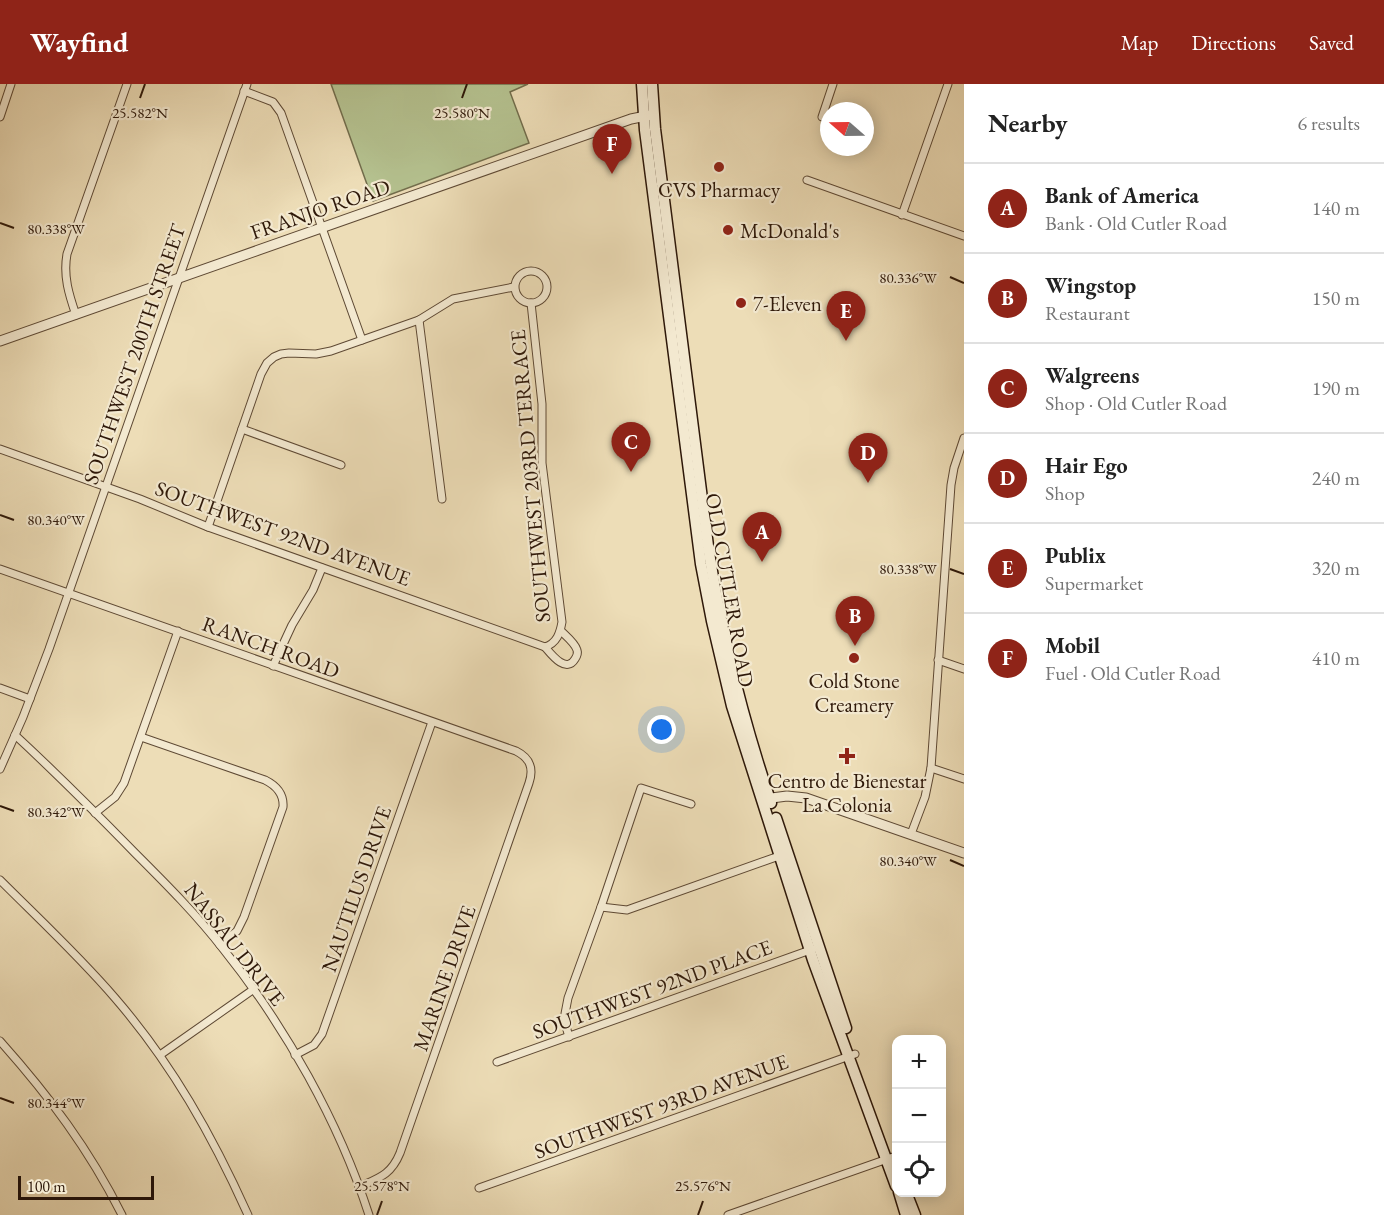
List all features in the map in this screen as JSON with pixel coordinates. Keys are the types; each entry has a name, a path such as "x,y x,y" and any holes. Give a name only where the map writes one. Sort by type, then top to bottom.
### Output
{"main road":[{"name":"OLD CUTLER ROAD","path":"642,84 649,115 687,416 716,597 716,620"},
{"name":"OLD CUTLER ROAD","path":"649,115 652,84"},
{"name":"OLD CUTLER ROAD","path":"687,416 701,564 716,620 732,706 766,799 814,949"},
{"path":"695,514 706,528"},
{"name":"OLD CUTLER ROAD","path":"766,799 779,856 892,1161"},
{"path":"901,1197 906,1215"},
{"path":"908,1197 915,1215"}],"street":[{"path":"0,117 11,84"},
{"path":"76,315 66,279 67,254 127,84"},
{"path":"827,102 833,84"},
{"path":"902,214 948,84"},
{"path":"246,87 273,102 281,113 362,340"},
{"name":"SOUTHWEST 200TH STREET","path":"0,769 30,699 246,87"},
{"name":"FRANJO ROAD","path":"0,341 500,164 649,115"},
{"path":"807,180 964,236"},
{"path":"526,271 537,272 547,284 547,290 541,299 526,303 518,297 514,287 518,277 526,271"},
{"path":"208,527 261,374 267,363 274,357 289,353 324,353 419,320 453,299 514,287"},
{"name":"SOUTHWEST 203RD TERRACE","path":"531,303 542,404 542,463 562,622 557,638 553,643 544,647"},
{"path":"419,320 442,499"},
{"path":"242,429 341,465"},
{"path":"911,834 925,797 931,768 952,478 964,438"},
{"name":"SOUTHWEST 92ND AVENUE","path":"0,449 140,499 208,527 544,647 559,662 572,663 578,651 561,631"},
{"path":"273,666 322,568"},
{"name":"RANCH ROAD","path":"0,569 516,751 529,761"},
{"path":"95,813 111,802 121,789 178,631"},
{"path":"938,660 964,669"},
{"path":"0,688 30,699"},
{"name":"NAUTILUS DRIVE","path":"295,1055 314,1045 322,1034 432,722"},
{"name":"NASSAU DRIVE","path":"15,735 171,889 220,945 254,989 295,1055 334,1128 369,1215"},
{"path":"141,737 265,780 274,785 281,794 283,807 244,917 237,931 220,945"},
{"name":"MARINE DRIVE","path":"359,1187 389,1171 400,1153 530,783 532,771 529,761"},
{"path":"931,768 964,779"},
{"path":"569,1037 564,1019 568,998 641,788 691,804"},
{"path":"766,799 793,796 806,798 964,853"},
{"path":"601,907 627,910 779,856"},
{"path":"0,880 104,985 160,1055 209,1133 248,1215"},
{"name":"SOUTHWEST 92ND PLACE","path":"497,1062 814,949"},
{"path":"160,1055 254,989"},
{"path":"0,1041 47,1095 69,1125 100,1173 122,1215"},
{"name":"SOUTHWEST 93RD AVENUE","path":"478,1188 852,1055"},
{"path":"728,1215 892,1161"}],"green space":[{"path":"331,84 528,84 510,92 529,143 373,201"}],"place":[{"name":"CVS Pharmacy","path":"719,167"},
{"name":"Mobil","path":"612,174"},
{"name":"McDonald's","path":"728,230"},
{"name":"7-Eleven","path":"741,303"},
{"name":"Publix","path":"846,341"},
{"name":"Walgreens","path":"631,472"},
{"name":"Hair Ego","path":"868,483"},
{"name":"Bank of America","path":"762,562"},
{"name":"Wingstop","path":"855,646"},
{"name":"Cold Stone Creamery","path":"854,658"},
{"name":"Centro de Bienestar La Colonia","path":"847,756"}]}
